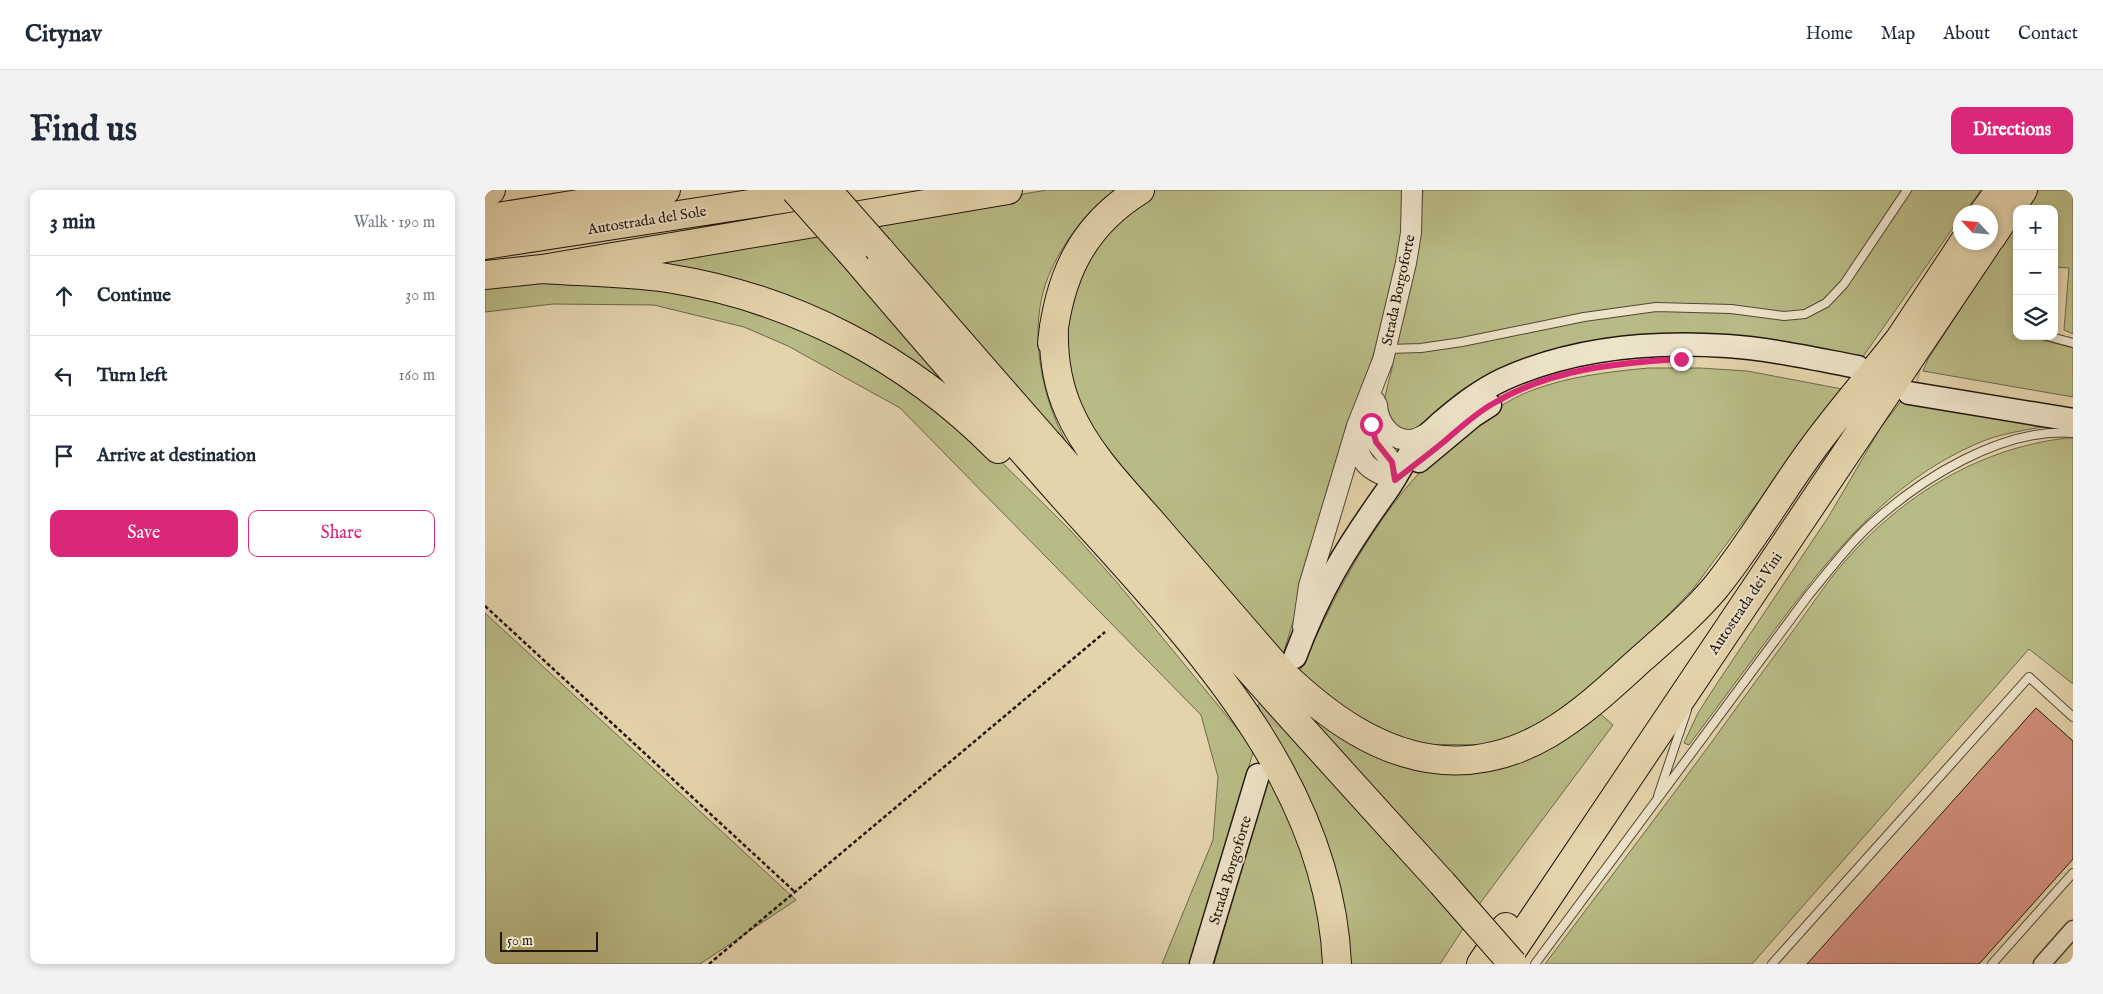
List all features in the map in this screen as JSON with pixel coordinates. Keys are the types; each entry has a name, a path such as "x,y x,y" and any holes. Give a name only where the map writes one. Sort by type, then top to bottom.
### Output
{"highway":[{"path":"485,191 491,190"},
{"name":"Autostrada del Sole","path":"485,218 666,190"},
{"path":"795,190 965,386 1165,611 1243,711 1281,771 1311,837 1324,876 1331,913 1337,964"},
{"path":"827,190 1233,653 1513,964"},
{"name":"Autostrada del Sole","path":"485,245 839,190"},
{"path":"485,275 542,269 1008,190"},
{"path":"1140,190 1105,216 1087,238 1064,282 1051,349 1053,379 1062,412 1074,437 1139,527 1185,581 1233,653"},
{"path":"1990,205 2000,190"},
{"path":"1998,228 2023,190"},
{"name":"Autostrada dei Vini","path":"1481,964 1959,250"},
{"name":"Autostrada dei Vini","path":"1503,964 1983,250"},
{"path":"542,269 635,274 722,289 814,320 859,343 926,385 984,435 1068,520 1167,630 1216,675"},
{"path":"1054,326 1055,360 1058,379 1069,411 1080,433 1112,476 1281,673 1334,717 1369,738 1405,753 1444,760 1483,758 1521,747 1540,739 1584,711 1676,628 1714,588 1813,448 1898,341"}],"main road":[{"path":"1299,646 1324,587 1338,562 1417,445 1466,402 1504,379 1558,361 1606,350 1663,345 1728,346 1853,373 1703,360 1627,362 1578,371 1529,386 1492,403 1473,416 1395,480"},
{"path":"2073,406 1914,386 2073,420"},
{"name":"Strada Borgoforte","path":"1201,964 1258,775"}],"street":[{"name":"Strada Borgoforte","path":"1383,362 1411,233 1412,190"},
{"path":"1299,646 1309,586 1357,426 1383,362"},
{"path":"1383,362 1377,411 1383,426 1394,436 1409,440 1417,439 1431,431"},
{"path":"1383,362 1371,414 1371,424 1376,442 1392,462 1395,480"},
{"path":"1357,426 1357,444 1363,461 1368,468 1395,480"},
{"path":"2042,964 2073,929"}],"lane":[{"path":"1383,362 1421,348 1462,342 1584,317 1656,307 1731,310 1784,316 1805,314 1826,303 1844,284 1907,190"},
{"path":"2058,339 2073,343"},
{"path":"1535,964 1813,590 1849,546 1870,525 1907,494 1971,456 2006,442 2032,436 2073,433"},
{"path":"1655,802 1702,667"},
{"path":"1772,964 2029,677 2073,717"},
{"path":"1992,964 2073,873"}],"path":[{"path":"485,606 795,892"},
{"path":"709,964 1105,632"}],"green space":[{"path":"1047,190 1117,190 1096,205 1069,238 1058,256 1044,289 1038,326 1041,366 1050,405 1065,440 1089,474 990,429 918,368 626,266 892,216"},
{"path":"1154,190 1404,190 1403,231 1382,326 1282,658 1082,421 1060,340 1075,276 1121,210"},
{"path":"1423,190 1981,190 1970,205 1953,205 1953,228 1862,358 1584,347 1420,433 1402,433 1382,409 1392,368 1398,323 1419,239"},
{"path":"2038,190 2073,190 2073,334 2064,330 2069,268 2058,267 2058,205 2029,205"},
{"path":"2013,229 2013,340 2043,340 2073,348 2073,397 1923,371 1928,359"},
{"path":"558,277 735,300 871,358 975,436 1071,531 1115,580 1254,749 1190,964 1162,964 1213,840 1218,777 1201,715 900,408 788,346 744,327 654,305 553,304 485,312 485,284"},
{"path":"1649,368 1700,368 1747,371 1842,389 1693,589 1602,683 1568,713 1492,745 1402,744 1312,689 1299,673 1324,619 1352,567 1383,518 1401,494 1432,460 1487,415 1523,394 1569,379"},
{"path":"1905,396 2053,425 2004,434 1976,444 1944,460 1888,500 1863,524 1816,576 1689,745 1684,743 1698,713 1829,516 1881,427"},
{"path":"2073,438 2073,684 2029,649 1752,964 1545,964 1835,573 1858,547 1883,523 1910,502 1938,483 1968,467 1999,454 2032,444"},
{"path":"485,613 796,900 700,964 485,964"},
{"path":"1291,698 1426,765 1595,709 1613,725 1478,906 1440,964 1346,964 1258,705 1262,699"},
{"path":"1269,772 1288,810 1318,903 1326,964 1214,964"}],"building":[{"path":"2036,708 2073,741 2073,859 1979,964 1807,964"}],"tunnel":[{"path":"1884,372 1919,379"},
{"path":"1263,758 1283,688"}],"route":[{"path":"1371,424 1376,442 1392,462 1395,470 1395,480 1473,416 1513,392 1556,377 1599,366 1627,362 1681,359"}]}
